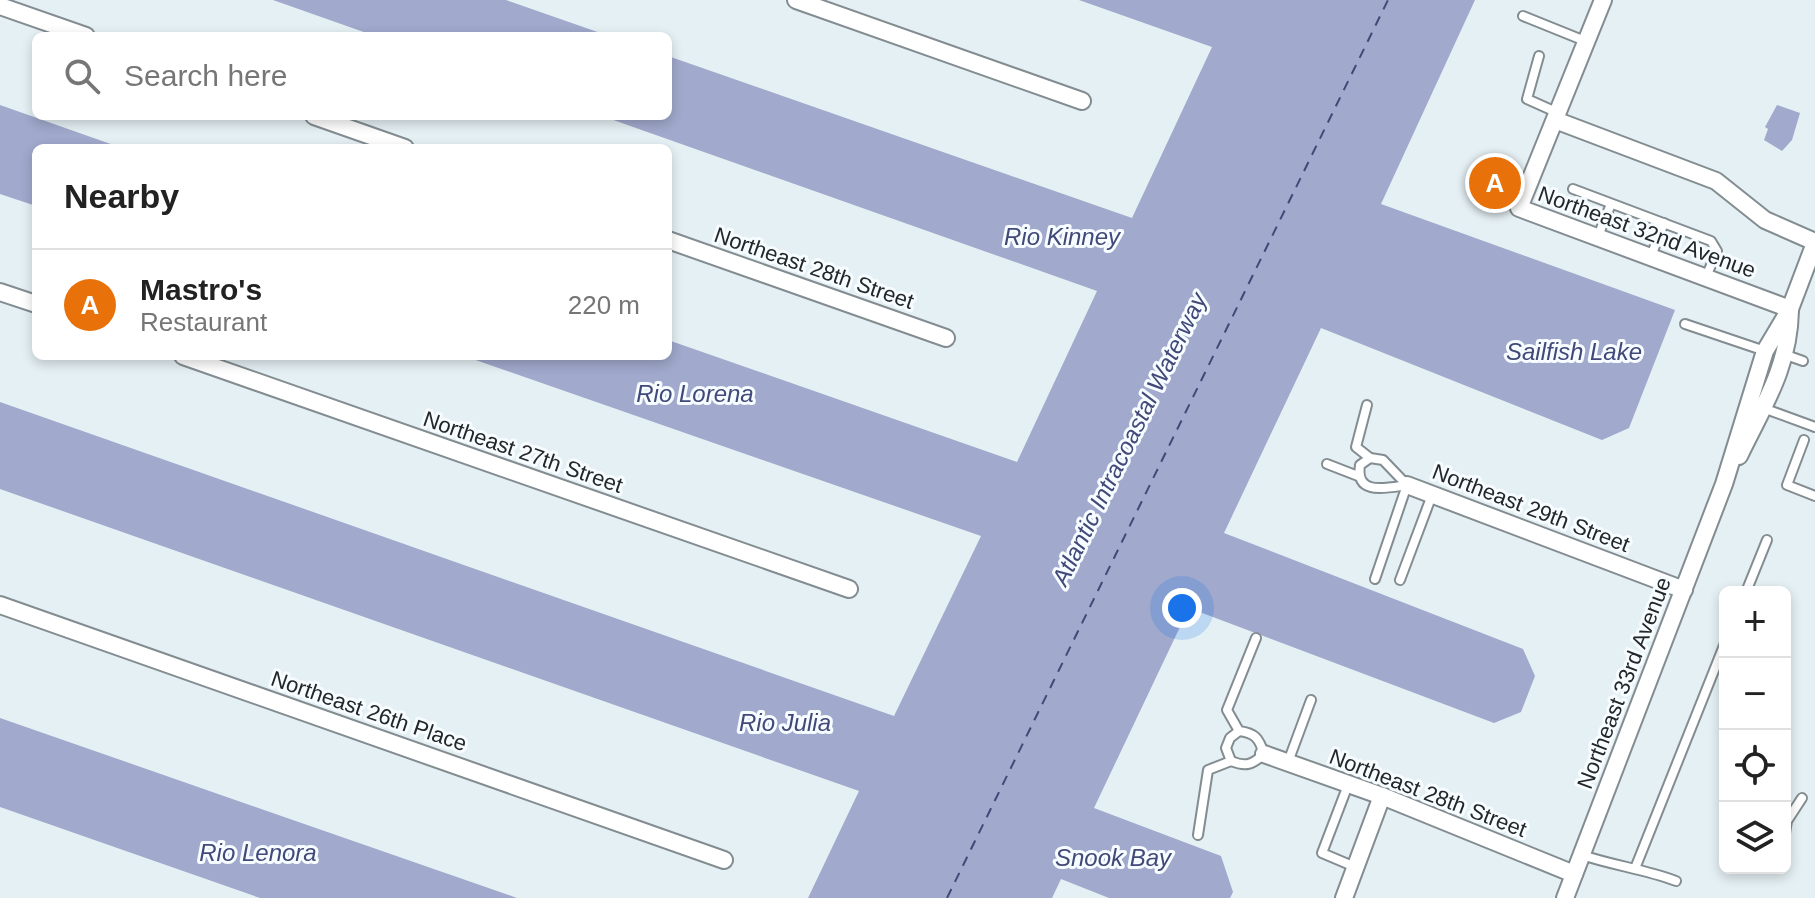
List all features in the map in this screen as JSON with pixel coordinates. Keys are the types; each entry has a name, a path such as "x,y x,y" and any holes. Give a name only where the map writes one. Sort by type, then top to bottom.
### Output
{"street":[{"path":"796,0 1082,101"},
{"name":"Northeast 32nd Avenue","path":"1603,0 1519,208 1790,309"},
{"path":"0,6 75,32"},
{"path":"1556,116 1716,181 1765,220 1815,243"},
{"path":"325,120 394,144"},
{"name":"Northeast 28th Street","path":"672,241 946,338"},
{"name":"Northeast 33rd Avenue","path":"1565,898 1754,406 1765,351 1790,309 1815,243"},
{"path":"0,292 32,303"},
{"name":"Northeast 33rd Avenue","path":"1754,406 1786,355 1790,309"},
{"name":"Northeast 27th Street","path":"194,360 849,589"},
{"name":"Northeast 29th Street","path":"1407,485 1684,590"},
{"name":"Northeast 26th Place","path":"0,605 724,860"},
{"name":"Northeast 28th Street","path":"1264,754 1382,796 1574,874"},
{"path":"1344,898 1382,796"}],"lane":[{"path":"1523,16 1585,41"},
{"path":"1539,56 1527,99 1556,116"},
{"path":"1573,189 1716,245 1706,277"},
{"path":"1598,236 1611,204"},
{"path":"1651,256 1664,223"},
{"path":"1685,324 1765,351"},
{"path":"1786,355 1803,361"},
{"path":"1367,405 1356,447 1370,458 1383,460 1407,485"},
{"path":"1754,406 1815,427"},
{"path":"1804,440 1787,485 1815,496"},
{"path":"1358,476 1360,465 1370,458"},
{"path":"1327,464 1358,476 1363,484 1373,489 1407,485"},
{"path":"1375,579 1407,485"},
{"path":"1400,580 1432,495"},
{"path":"1748,586 1767,540"},
{"path":"1239,731 1227,710 1256,638"},
{"path":"1636,866 1719,658"},
{"path":"1288,762 1311,700"},
{"path":"1239,731 1251,733 1260,740 1264,754 1253,764 1242,766 1231,761 1226,748 1230,738 1239,731"},
{"path":"1198,835 1208,770 1231,761"},
{"path":"1349,784 1322,853 1355,867"},
{"path":"1791,815 1802,798"},
{"path":"1582,855 1619,868 1636,866 1676,881"}],"water":[{"path":"273,0 506,0 598,32 364,32"},
{"path":"1079,0 1475,0 1381,204 1675,310 1629,428 1602,440 1321,328 1224,533 1523,649 1535,676 1521,712 1494,723 1189,608 1094,808 1221,856 1233,892 1230,898 1109,898 1061,879 1052,898 808,898 859,791 0,489 0,402 894,716 981,536 475,360 672,360 672,341 1017,462 1097,291 613,120 672,120 672,57 1132,218 1212,47"},
{"path":"0,105 32,116 32,120 43,120 111,144 32,144 32,205 0,194"},
{"path":"1777,105 1800,113 1792,140 1782,151 1764,140 1768,129 1765,127"},
{"name":"Rio Lenora","path":"0,718 517,898 260,898 0,807"}],"ferry route":[{"path":"947,898 1388,0"}],"place":[{"name":"Mastro's","path":"1495,183"}],"water label":[{"name":"Rio Kinney","path":"1062,236"},
{"name":"Sailfish Lake","path":"1574,351"},
{"name":"Rio Lorena","path":"695,393"},
{"name":"Atlantic Intracoastal Waterway","path":"1129,439"},
{"name":"Rio Julia","path":"785,722"},
{"name":"Snook Bay","path":"1113,857"}]}
